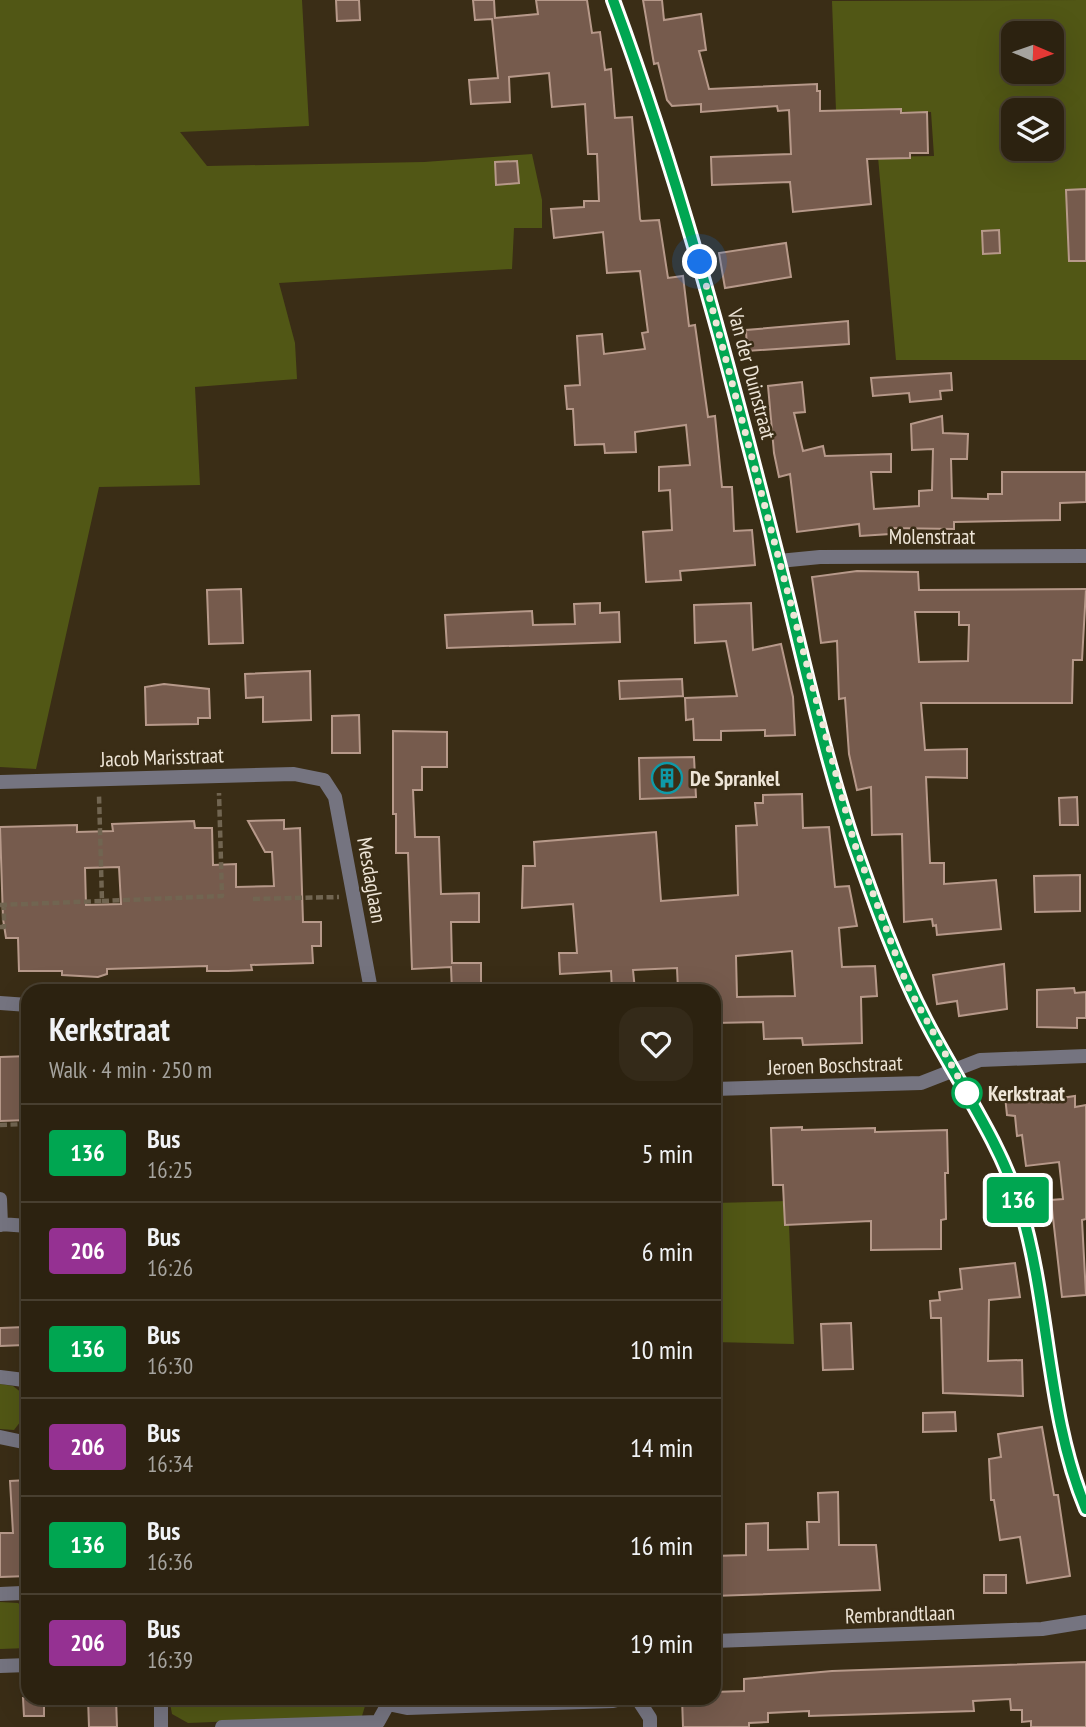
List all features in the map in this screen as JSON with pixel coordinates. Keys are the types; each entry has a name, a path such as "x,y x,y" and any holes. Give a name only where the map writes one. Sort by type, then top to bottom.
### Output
{"street":[{"name":"Van der Duinstraat","path":"613,0 672,170 707,285 779,561"},
{"name":"Molenstraat","path":"779,561 820,557 1086,556"},
{"path":"779,561 854,842 907,985 1008,1171 1020,1208 1030,1245 1068,1455 1086,1510"},
{"name":"Jacob Marisstraat","path":"0,782 294,775 324,780"},
{"name":"Mesdaglaan","path":"324,780 335,797 370,984"},
{"path":"0,1003 21,1004"},
{"name":"Jeroen Boschstraat","path":"721,1089 921,1083 981,1059 1086,1056"},
{"path":"0,1199 0,1225 21,1226"},
{"path":"0,1377 21,1380"},
{"path":"0,1437 21,1442"},
{"path":"0,1594 21,1593"},
{"name":"Rembrandtlaan","path":"721,1641 1042,1629 1086,1622"},
{"path":"0,1666 21,1665"},
{"path":"161,1705 161,1727"},
{"path":"222,1727 378,1724 384,1705"},
{"path":"398,1705 407,1708 495,1705"},
{"path":"642,1705 650,1718 650,1727"}],"path":[{"path":"0,927 4,927 2,905 222,896 219,777"},
{"path":"98,780 102,901"},
{"path":"253,899 353,895"},
{"path":"0,1125 21,1124"}],"green space":[{"path":"0,0 302,0 309,126 180,132 207,166 424,162 532,154 542,200 542,228 514,228 512,269 279,283 295,343 297,379 195,387 200,485 99,487 36,769 0,767"},
{"path":"1086,0 1086,360 896,360 878,157 934,156 931,112 836,111 832,1"},
{"path":"788,1201 794,1344 721,1342 721,1203"},
{"path":"0,1384 13,1386 21,1392 21,1421 14,1430 0,1429"},
{"path":"0,1602 18,1603 21,1606 21,1648 0,1649"},
{"path":"170,1705 365,1706 362,1716 188,1723 172,1714"}],"building":[{"path":"336,0 359,0 360,20 337,21"},
{"path":"473,0 494,0 495,18 538,14 536,0 587,0 592,33 600,32 605,70 611,69 615,118 632,117 640,219 659,220 668,278 683,276 689,326 695,325 708,417 715,416 722,487 732,487 734,531 752,530 755,565 680,571 681,580 646,582 643,532 672,530 670,490 659,491 659,467 690,465 686,425 635,432 636,452 605,453 604,444 575,445 573,409 567,409 565,386 580,385 577,336 602,334 604,354 645,349 642,333 648,332 640,271 607,273 603,232 554,238 551,209 584,207 584,201 599,201 597,154 588,154 585,104 552,107 549,73 509,77 510,102 471,104 469,80 498,78 492,19 475,20"},
{"path":"643,0 662,0 664,20 701,14 706,50 699,51 709,89 817,84 817,91 820,91 820,111 901,109 901,113 927,112 928,153 910,153 910,158 867,159 871,204 793,212 790,182 712,185 711,157 791,154 789,110 778,111 777,106 701,112 701,104 672,106 667,100 658,63 654,64"},
{"path":"517,161 519,183 496,185 495,162"},
{"path":"1086,189 1086,261 1069,261 1066,190"},
{"path":"999,230 1000,253 983,254 982,231"},
{"path":"786,243 791,277 725,288 719,253"},
{"path":"848,321 849,344 747,351 746,330"},
{"path":"951,373 952,390 940,391 941,399 910,402 909,393 873,396 871,378"},
{"path":"802,382 805,412 794,413 803,451 823,446 825,456 891,454 891,472 871,472 874,509 919,506 919,491 932,490 933,449 912,450 911,424 942,416 943,433 968,434 967,459 951,459 952,498 988,499 988,494 1002,494 1002,472 1086,472 1086,502 1060,503 1060,520 954,522 954,529 889,528 890,534 860,536 859,524 797,532 790,474 779,477 774,453 768,386"},
{"path":"857,571 918,572 919,590 1086,589 1082,660 1073,660 1072,703 921,703 925,750 967,749 967,778 926,777 930,863 944,863 944,884 996,880 1001,929 937,935 932,919 904,922 902,834 872,835 871,787 857,790 849,754 845,698 839,699 837,641 821,643 812,577","holes":["915,612 959,612 959,625 969,625 968,661 919,662"]},
{"path":"241,589 243,643 209,644 207,590"},
{"path":"600,603 600,613 619,612 620,642 447,648 445,615 532,611 533,625 575,624 574,604"},
{"path":"751,603 753,650 781,644 793,697 795,735 765,736 765,730 721,731 721,740 694,740 693,719 686,720 685,698 737,696 726,641 695,643 694,605"},
{"path":"310,671 311,720 263,722 263,697 246,698 245,674"},
{"path":"682,679 683,696 620,699 619,681"},
{"path":"164,684 209,689 210,718 198,718 198,724 146,725 145,687"},
{"path":"359,715 360,753 332,753 332,716"},
{"path":"393,731 447,732 447,767 422,767 422,790 413,790 415,837 439,837 441,894 479,893 479,922 451,922 452,963 481,963 481,984 452,984 451,967 412,969 408,853 396,853 396,814 393,814"},
{"name":"De Sprankel","path":"694,757 696,797 640,799 639,758"},
{"path":"802,794 803,828 829,827 835,887 849,886 857,926 839,928 842,967 875,966 877,996 861,997 862,1043 803,1045 802,1038 764,1039 763,1022 721,1023 721,984 678,984 677,968 633,970 634,984 612,984 611,971 560,974 559,953 577,953 573,904 522,908 523,866 535,866 534,842 656,832 661,901 738,895 736,826 757,825 755,803 763,803 763,795","holes":["792,951 795,996 737,997 736,956"]},
{"path":"1077,797 1078,825 1060,825 1059,798"},
{"path":"284,820 284,829 300,828 303,922 321,922 321,946 312,946 313,963 251,965 252,970 228,971 207,971 207,966 107,969 107,974 98,977 62,975 62,971 19,971 18,938 6,938 3,919 0,827 77,825 77,832 113,831 112,824 194,821 195,828 212,828 213,865 236,864 236,887 274,886 272,852 265,852 248,821","holes":["119,867 121,904 86,905 85,868"]},
{"path":"1080,875 1080,911 1035,912 1034,876"},
{"path":"1004,964 1007,1009 959,1016 957,1001 937,1004 933,975"},
{"path":"1074,988 1075,993 1086,992 1086,1018 1077,1018 1077,1028 1037,1027 1037,990"},
{"path":"21,1056 21,1120 0,1121 0,1057"},
{"path":"1060,1090 1061,1098 1075,1096 1075,1107 1086,1105 1086,1219 1082,1220 1086,1295 1062,1297 1051,1200 1063,1199 1059,1162 1026,1166 1022,1135 1017,1136 1015,1116 1007,1115 1005,1096"},
{"path":"802,1127 802,1130 875,1128 875,1132 947,1130 946,1219 941,1220 941,1249 871,1250 871,1221 785,1225 783,1185 773,1185 771,1128"},
{"path":"1015,1263 1020,1297 989,1300 988,1361 1022,1360 1023,1396 943,1393 941,1318 931,1318 930,1301 940,1300 939,1292 962,1289 960,1269"},
{"path":"851,1323 853,1369 823,1370 821,1324"},
{"path":"21,1327 21,1345 0,1346 0,1328"},
{"path":"955,1412 956,1431 923,1432 923,1413"},
{"path":"1042,1427 1054,1495 1058,1495 1070,1576 1027,1583 1020,1537 1000,1540 994,1500 991,1500 989,1459 1001,1457 998,1434"},
{"path":"21,1480 21,1576 0,1577 0,1533 13,1533 10,1481"},
{"path":"838,1492 839,1545 876,1545 880,1590 721,1596 721,1556 746,1555 746,1524 768,1523 768,1550 808,1549 807,1522 819,1522 818,1493"},
{"path":"984,1575 1006,1575 1006,1593 984,1593"},
{"path":"1086,1662 1086,1727 1031,1727 1031,1721 1022,1722 1022,1710 1011,1710 1010,1699 973,1701 974,1711 809,1716 809,1711 768,1713 768,1722 749,1723 749,1727 683,1727 682,1705 721,1705 721,1692 744,1691 744,1679 832,1671"},
{"path":"23,1705 44,1705 44,1716 24,1716"},
{"path":"88,1705 116,1705 117,1727 89,1727"}],"bus line":[{"name":"136","path":"613,0 672,170 707,285 816,709 854,842 907,985 1008,1171 1020,1208 1030,1245 1068,1455 1086,1509"}],"place":[{"name":"De Sprankel","path":"667,778"},
{"name":"Kerkstraat","path":"967,1093"}],"route":[{"path":"700,262 721,334 816,709 854,842 907,985 967,1093"}]}
